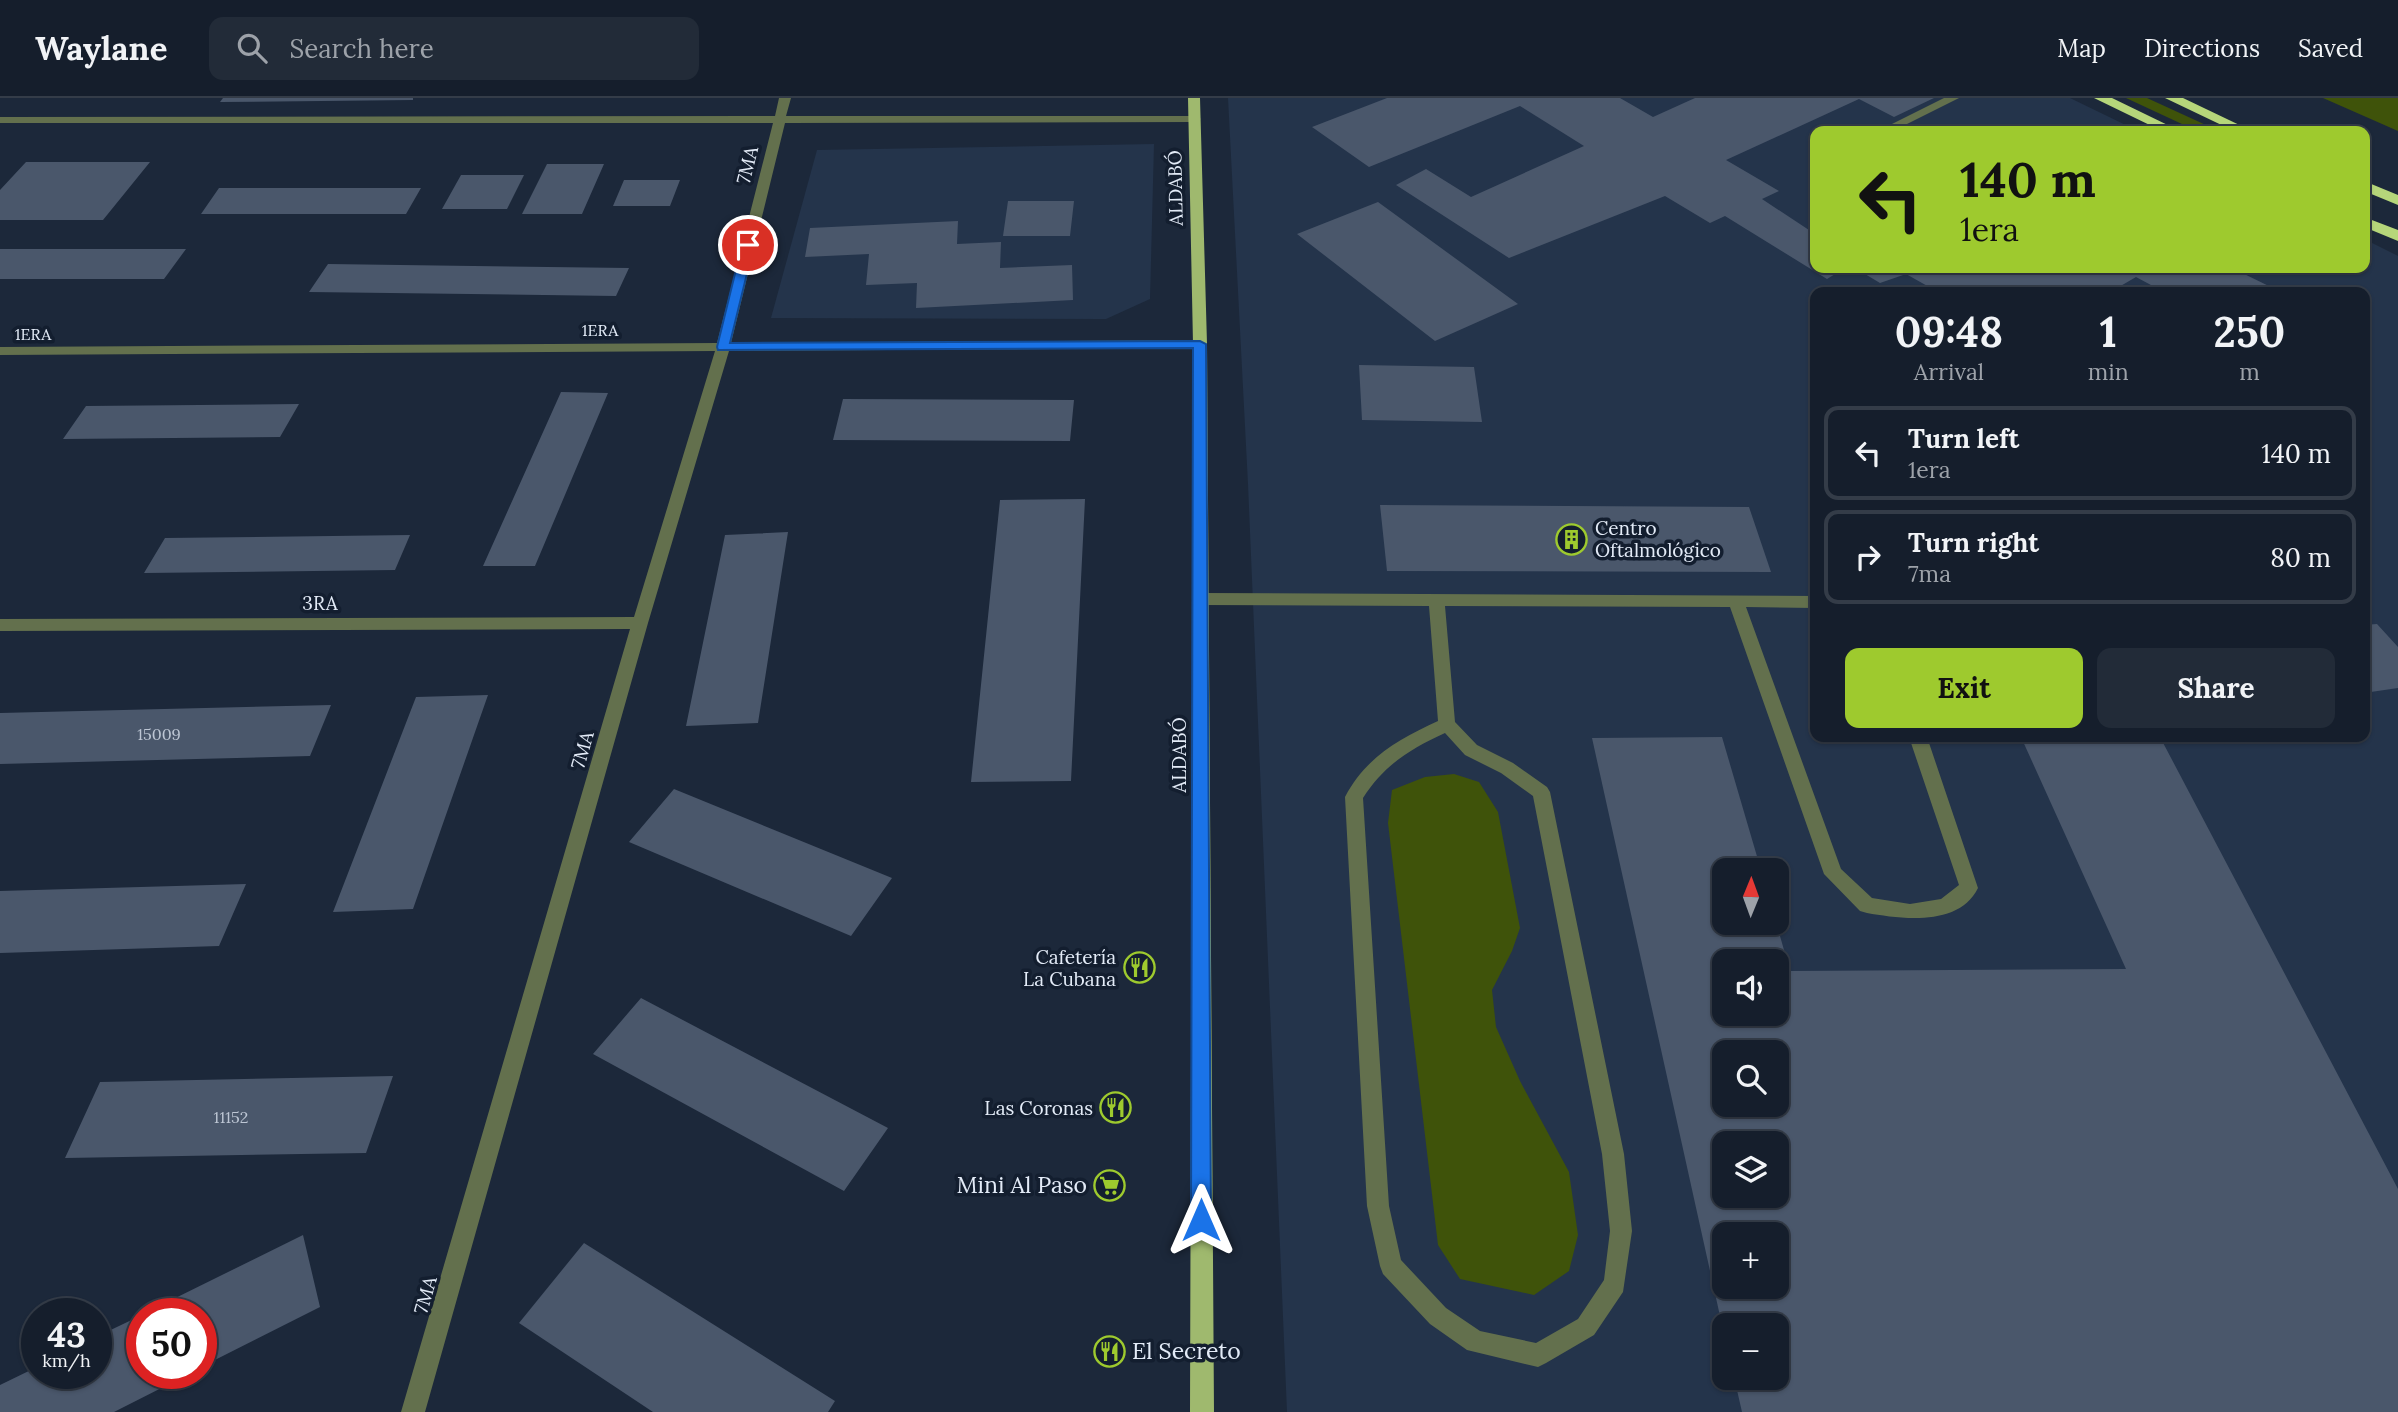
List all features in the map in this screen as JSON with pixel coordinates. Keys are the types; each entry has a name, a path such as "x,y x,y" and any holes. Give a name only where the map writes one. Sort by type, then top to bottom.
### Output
{"highway":[{"path":"2101,98 2162,126"},
{"path":"2172,98 2234,126"},
{"path":"2370,188 2398,201"},
{"path":"2370,224 2398,236"}],"main road":[{"name":"ALDABÓ","path":"1194,98 1200,344 1202,1412"}],"street":[{"name":"7MA","path":"413,1412 640,623 723,347 785,98"},
{"path":"1894,126 1952,98"},
{"path":"0,120 1195,119"},
{"name":"1ERA","path":"0,351 1200,344"},
{"path":"1200,599 1810,602"},
{"path":"1436,599 1447,724 1471,750 1507,768 1541,792 1613,1154 1621,1231 1615,1284 1586,1327 1538,1355 1475,1342 1438,1316 1391,1266 1378,1206 1354,797 1370,770 1395,749 1447,724"},
{"path":"1736,601 1833,874 1867,905 1910,912 1947,906 1969,888 1921,742"},
{"name":"3RA","path":"0,625 640,623"}],"shaded area":[{"path":"1228,98 2070,98 2128,126 1810,126 1810,273 2370,273 2370,242 2398,256 2398,1412 1287,1412 1248,484"},
{"path":"1154,144 1150,299 1106,319 771,318 817,150"}],"green space":[{"path":"2126,98 2147,98 2208,126 2186,126"},
{"path":"2323,98 2398,98 2398,131"},
{"path":"1454,774 1479,782 1498,812 1520,928 1512,951 1492,990 1496,1027 1520,1081 1569,1172 1578,1235 1569,1271 1534,1295 1460,1279 1438,1245 1388,823 1392,790 1425,777"}],"building":[{"path":"223,98 413,98 413,100 220,102"},
{"path":"1387,98 1620,98 1653,117 1695,98 1934,98 1894,117 1859,99 1726,160 1779,191 1762,199 1810,231 1810,268 1725,216 1710,223 1665,196 1509,258 1396,185 1426,169 1471,197 1584,146 1520,106 1369,167 1312,127"},
{"path":"26,162 150,162 103,220 0,220 0,190"},
{"path":"547,164 604,164 582,214 522,214"},
{"path":"461,175 524,175 507,209 442,209"},
{"path":"624,180 680,180 670,206 613,206"},
{"path":"219,188 421,188 406,214 201,214"},
{"path":"1008,201 1074,201 1070,236 1003,236"},
{"path":"1378,202 1518,304 1435,341 1297,234"},
{"path":"958,221 957,244 1001,242 1000,268 1072,265 1073,300 916,308 917,283 866,285 869,254 805,257 810,228"},
{"path":"0,249 186,249 164,279 0,279"},
{"path":"328,264 629,268 616,296 309,292"},
{"path":"1817,273 1837,273 1827,279"},
{"path":"1863,273 2242,273 2271,287 2155,287 2136,277 2119,287 1929,287 1906,274 1880,283"},
{"path":"1359,365 1474,367 1482,422 1362,420"},
{"path":"561,392 608,393 535,566 483,566"},
{"path":"843,399 1074,400 1070,441 833,440"},
{"path":"299,404 280,437 63,439 86,406"},
{"path":"1085,499 1071,781 971,782 1000,500"},
{"name":"Centro Oftalmológico","path":"1380,505 1749,507 1771,572 1387,571"},
{"path":"788,532 758,723 686,726 725,535"},
{"path":"410,535 395,570 144,573 165,538"},
{"path":"2377,624 2398,647 2398,688 2370,692 2370,625"},
{"path":"488,695 413,909 333,912 416,697"},
{"path":"331,705 310,756 0,764 0,713"},
{"path":"1722,737 1757,858 1712,858 1712,935 1780,935 1784,949 1712,949 1712,1026 1789,1026 1789,968 1790,971 2126,969 2023,742 2163,742 2398,1189 2398,1412 1742,1412 1737,1390 1789,1390 1789,1313 1719,1313 1716,1299 1789,1299 1789,1222 1712,1222 1712,1280 1592,738"},
{"path":"674,789 892,878 851,936 629,842"},
{"path":"246,884 219,946 0,953 0,891"},
{"path":"641,998 888,1128 844,1191 593,1054"},
{"path":"393,1076 366,1153 65,1158 100,1082"},
{"path":"303,1235 320,1307 217,1359 217,1298 175,1298"},
{"path":"584,1243 835,1401 828,1412 653,1412 519,1323"},
{"path":"126,1323 126,1389 159,1389 114,1412 0,1412 0,1385 21,1375 21,1389 112,1389 112,1329"}],"place":[{"name":"Centro Oftalmológico","path":"1572,539"},
{"name":"Cafetería La Cubana","path":"1139,968"},
{"name":"Las Coronas","path":"1116,1108"},
{"name":"Mini Al Paso","path":"1110,1185"},
{"name":"El Secreto","path":"1109,1351"}],"route":[{"path":"748,245 723,347 1200,344 1201,1220"}]}
